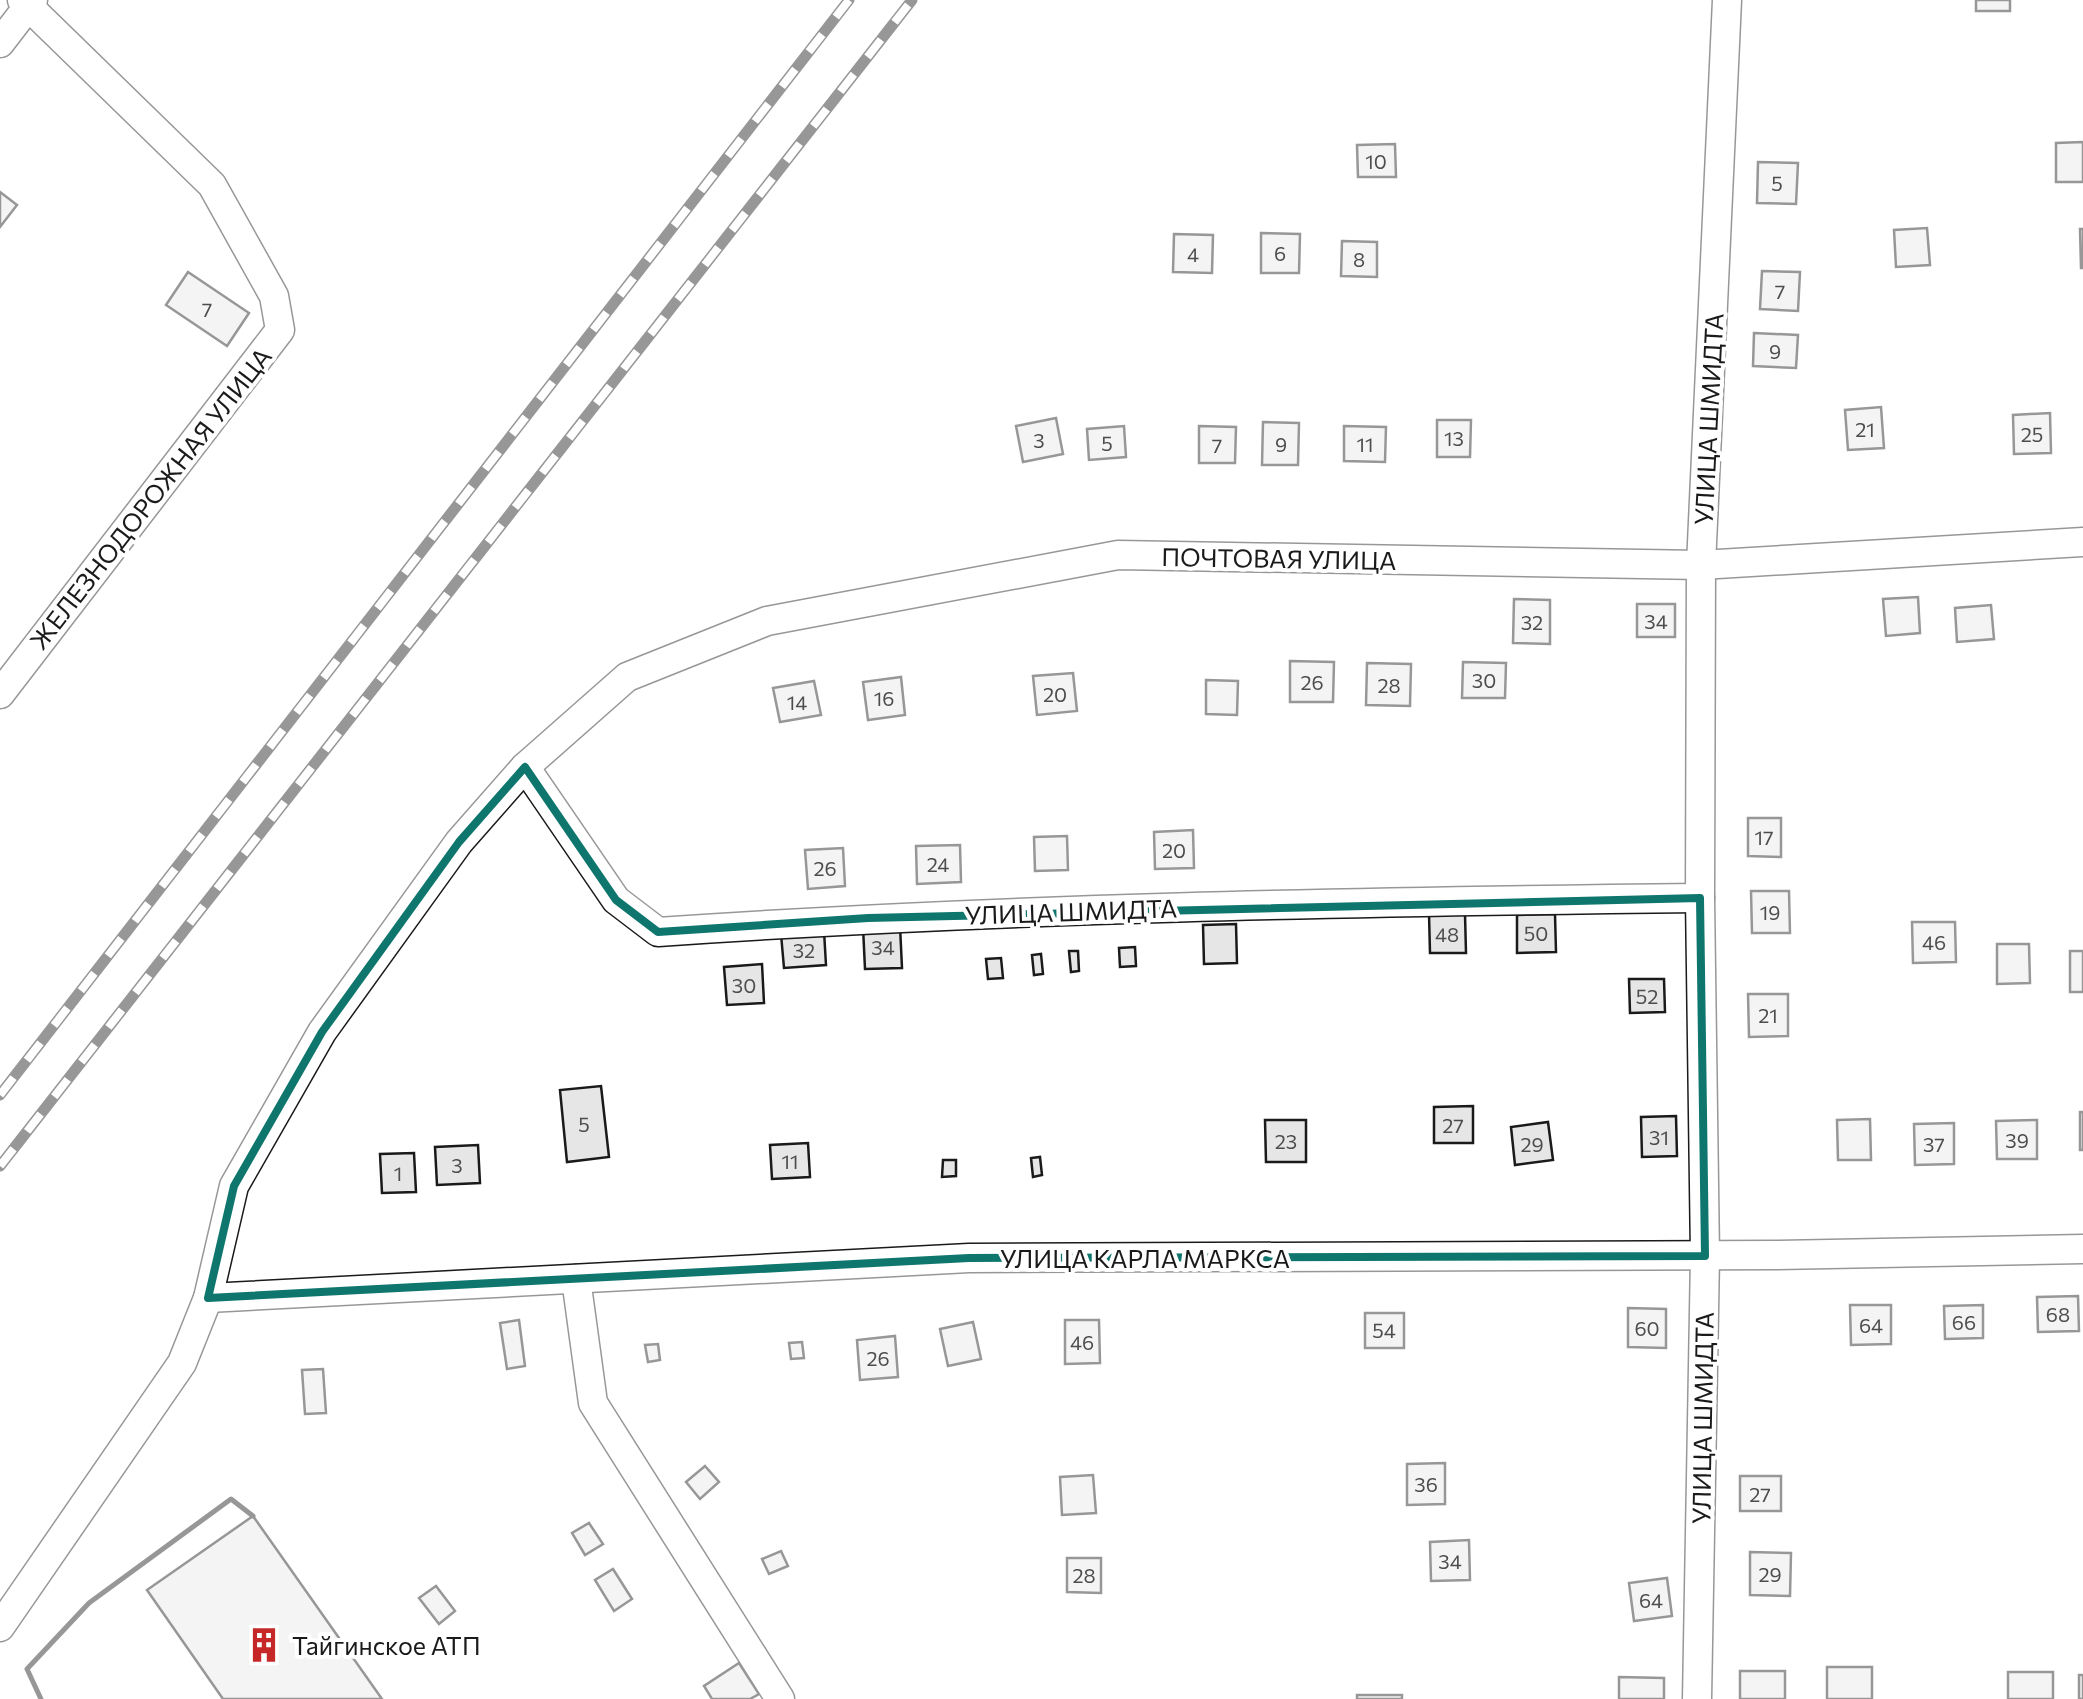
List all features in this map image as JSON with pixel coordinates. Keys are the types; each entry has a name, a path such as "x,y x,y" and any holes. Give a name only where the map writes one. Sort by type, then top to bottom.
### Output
{"street":[{"name":"УЛИЦА ШМИДТА","path":"1697,1699 1705,1256 1701,566 1728,0"},
{"path":"0,43 28,2"},
{"name":"ЖЕЛЕЗНОДОРОЖНАЯ УЛИЦА","path":"0,694 280,330 274,296 212,185 28,2"},
{"name":"ПОЧТОВАЯ УЛИЦА","path":"0,1626 182,1363 208,1298 234,1186 322,1032 458,842 524,766 627,676 766,621 1118,555 1701,566 2083,542"},
{"name":"УЛИЦА ШМИДТА","path":"524,766 616,900 658,932 887,917 1344,902 1700,898"},
{"name":"УЛИЦА КАРЛА МАРКСА","path":"208,1298 969,1258 1705,1256 2083,1249"},
{"path":"576,1279 593,1403 780,1699"}],"highlighted area":[{"path":"525,767 616,900 658,932 868,918 1700,898 1705,1256 969,1258 208,1298 234,1186 322,1032 459,842"}],"building":[{"path":"1976,0 2010,0 2010,11 1976,11"},
{"path":"2083,142 2083,182 2056,182 2056,143"},
{"path":"1395,144 1396,177 1358,177 1357,145"},
{"path":"1758,162 1798,163 1796,204 1757,203"},
{"path":"0,192 17,205 0,227"},
{"path":"1927,228 1930,265 1896,267 1894,230"},
{"path":"2083,229 2083,268 2081,268"},
{"path":"1261,233 1300,234 1299,273 1261,273"},
{"path":"1174,234 1213,235 1212,273 1173,272"},
{"path":"1342,241 1377,242 1377,277 1341,276"},
{"path":"1762,271 1800,272 1798,311 1760,309"},
{"path":"188,272 249,313 227,346 166,305"},
{"path":"1754,333 1798,335 1796,368 1753,366"},
{"path":"1881,407 1884,448 1848,450 1845,410"},
{"path":"2050,413 2051,453 2014,454 2013,415"},
{"path":"1056,418 1063,454 1023,462 1016,426"},
{"path":"1437,420 1471,420 1470,457 1437,457"},
{"path":"1263,422 1299,423 1298,465 1262,465"},
{"path":"1124,426 1126,457 1089,460 1087,429"},
{"path":"1199,426 1236,427 1235,463 1199,463"},
{"path":"1344,426 1386,427 1385,462 1344,461"},
{"path":"1918,597 1920,633 1886,636 1883,599"},
{"path":"1514,599 1550,600 1550,644 1513,643"},
{"path":"1637,604 1675,604 1675,637 1637,637"},
{"path":"1991,605 1994,639 1957,642 1955,608"},
{"path":"1290,661 1334,662 1333,702 1290,702"},
{"path":"1463,662 1506,663 1505,698 1462,698"},
{"path":"1367,663 1411,664 1410,706 1366,705"},
{"path":"1073,673 1077,711 1037,715 1033,676"},
{"path":"901,677 905,715 868,720 863,682"},
{"path":"1206,680 1238,681 1237,715 1206,714"},
{"path":"814,681 821,715 780,722 773,688"},
{"path":"1748,818 1781,818 1781,857 1748,856"},
{"path":"1193,830 1194,868 1155,869 1154,832"},
{"path":"1067,836 1068,870 1035,871 1034,837"},
{"path":"960,845 961,882 917,884 916,846"},
{"path":"843,848 845,886 808,889 805,850"},
{"path":"1751,891 1789,891 1790,933 1752,933"},
{"path":"1429,914 1465,914 1466,953 1430,953"},
{"path":"1555,914 1556,952 1517,953 1517,915"},
{"path":"1912,922 1955,922 1956,962 1913,963"},
{"path":"1236,924 1237,963 1204,964 1203,925"},
{"path":"900,926 902,968 865,969 863,927"},
{"path":"824,931 826,965 784,968 781,934"},
{"path":"1997,944 2029,944 2030,983 1997,984"},
{"path":"1135,947 1136,966 1120,967 1119,948"},
{"path":"1069,951 1078,951 1079,971 1071,972"},
{"path":"2070,951 2083,951 2083,992 2070,992"},
{"path":"1041,954 1043,974 1034,975 1032,955"},
{"path":"1001,958 1003,978 988,979 986,959"},
{"path":"762,964 764,1003 727,1005 724,967"},
{"path":"1629,979 1664,979 1665,1012 1630,1013"},
{"path":"1748,994 1788,994 1788,1036 1749,1037"},
{"path":"601,1086 609,1157 567,1162 560,1090"},
{"path":"1473,1106 1473,1143 1434,1143 1434,1107"},
{"path":"2083,1112 2083,1150 2080,1150"},
{"path":"1676,1116 1677,1156 1642,1157 1641,1117"},
{"path":"1870,1119 1871,1160 1838,1160 1837,1120"},
{"path":"1265,1120 1306,1120 1306,1162 1266,1162"},
{"path":"2037,1120 2037,1159 1997,1159 1996,1121"},
{"path":"1548,1122 1553,1160 1515,1165 1511,1127"},
{"path":"1954,1123 1954,1164 1915,1165 1914,1124"},
{"path":"808,1143 810,1177 772,1179 770,1145"},
{"path":"478,1145 480,1183 437,1185 435,1147"},
{"path":"414,1153 416,1192 382,1193 380,1154"},
{"path":"1040,1157 1042,1175 1033,1177 1031,1158"},
{"path":"943,1160 956,1160 956,1176 942,1177"},
{"path":"2078,1296 2079,1331 2038,1332 2037,1297"},
{"path":"1850,1305 1891,1305 1891,1344 1851,1345"},
{"path":"1983,1305 1983,1338 1945,1339 1944,1306"},
{"path":"1628,1308 1666,1309 1666,1348 1628,1347"},
{"path":"1365,1313 1404,1313 1404,1348 1365,1348"},
{"path":"519,1320 525,1366 507,1369 500,1323"},
{"path":"1065,1320 1099,1320 1100,1363 1065,1364"},
{"path":"973,1322 981,1359 948,1366 940,1329"},
{"path":"895,1336 898,1377 860,1380 857,1340"},
{"path":"802,1342 804,1358 791,1359 789,1343"},
{"path":"658,1344 660,1360 648,1362 645,1345"},
{"path":"323,1369 326,1413 305,1414 302,1370"},
{"path":"1445,1463 1445,1504 1407,1505 1407,1464"},
{"path":"705,1466 719,1482 700,1499 686,1482"},
{"path":"1093,1475 1096,1513 1062,1515 1060,1477"},
{"path":"1740,1476 1781,1476 1781,1511 1740,1511"},
{"name":"Тайгинское АТП","path":"253,1516 382,1699 223,1699 147,1590"},
{"path":"589,1523 603,1544 585,1555 572,1533"},
{"path":"1469,1540 1470,1580 1431,1581 1430,1542"},
{"path":"781,1551 788,1566 769,1574 762,1559"},
{"path":"1750,1552 1791,1553 1790,1596 1750,1595"},
{"path":"1067,1558 1101,1558 1101,1593 1067,1592"},
{"path":"613,1569 632,1599 614,1611 595,1580"},
{"path":"1667,1578 1672,1616 1634,1621 1629,1583"},
{"path":"436,1586 455,1611 439,1624 419,1598"},
{"path":"739,1663 759,1694 750,1699 712,1699 704,1686"},
{"path":"1827,1667 1872,1667 1872,1699 1827,1699"},
{"path":"1740,1671 1785,1671 1785,1699 1740,1699"},
{"path":"2008,1672 2053,1672 2053,1699 2008,1699"},
{"path":"2079,1675 2083,1675 2083,1699 2079,1699"},
{"path":"1619,1677 1664,1678 1664,1699 1619,1699"},
{"path":"1357,1695 1402,1695 1402,1699 1357,1699"}],"railway":[{"path":"0,1095 849,0"},
{"path":"0,1166 912,0"}],"wall":[{"path":"41,1699 27,1669 89,1603 231,1499 253,1516"}],"place":[{"name":"Тайгинское АТП","path":"264,1645"}]}
